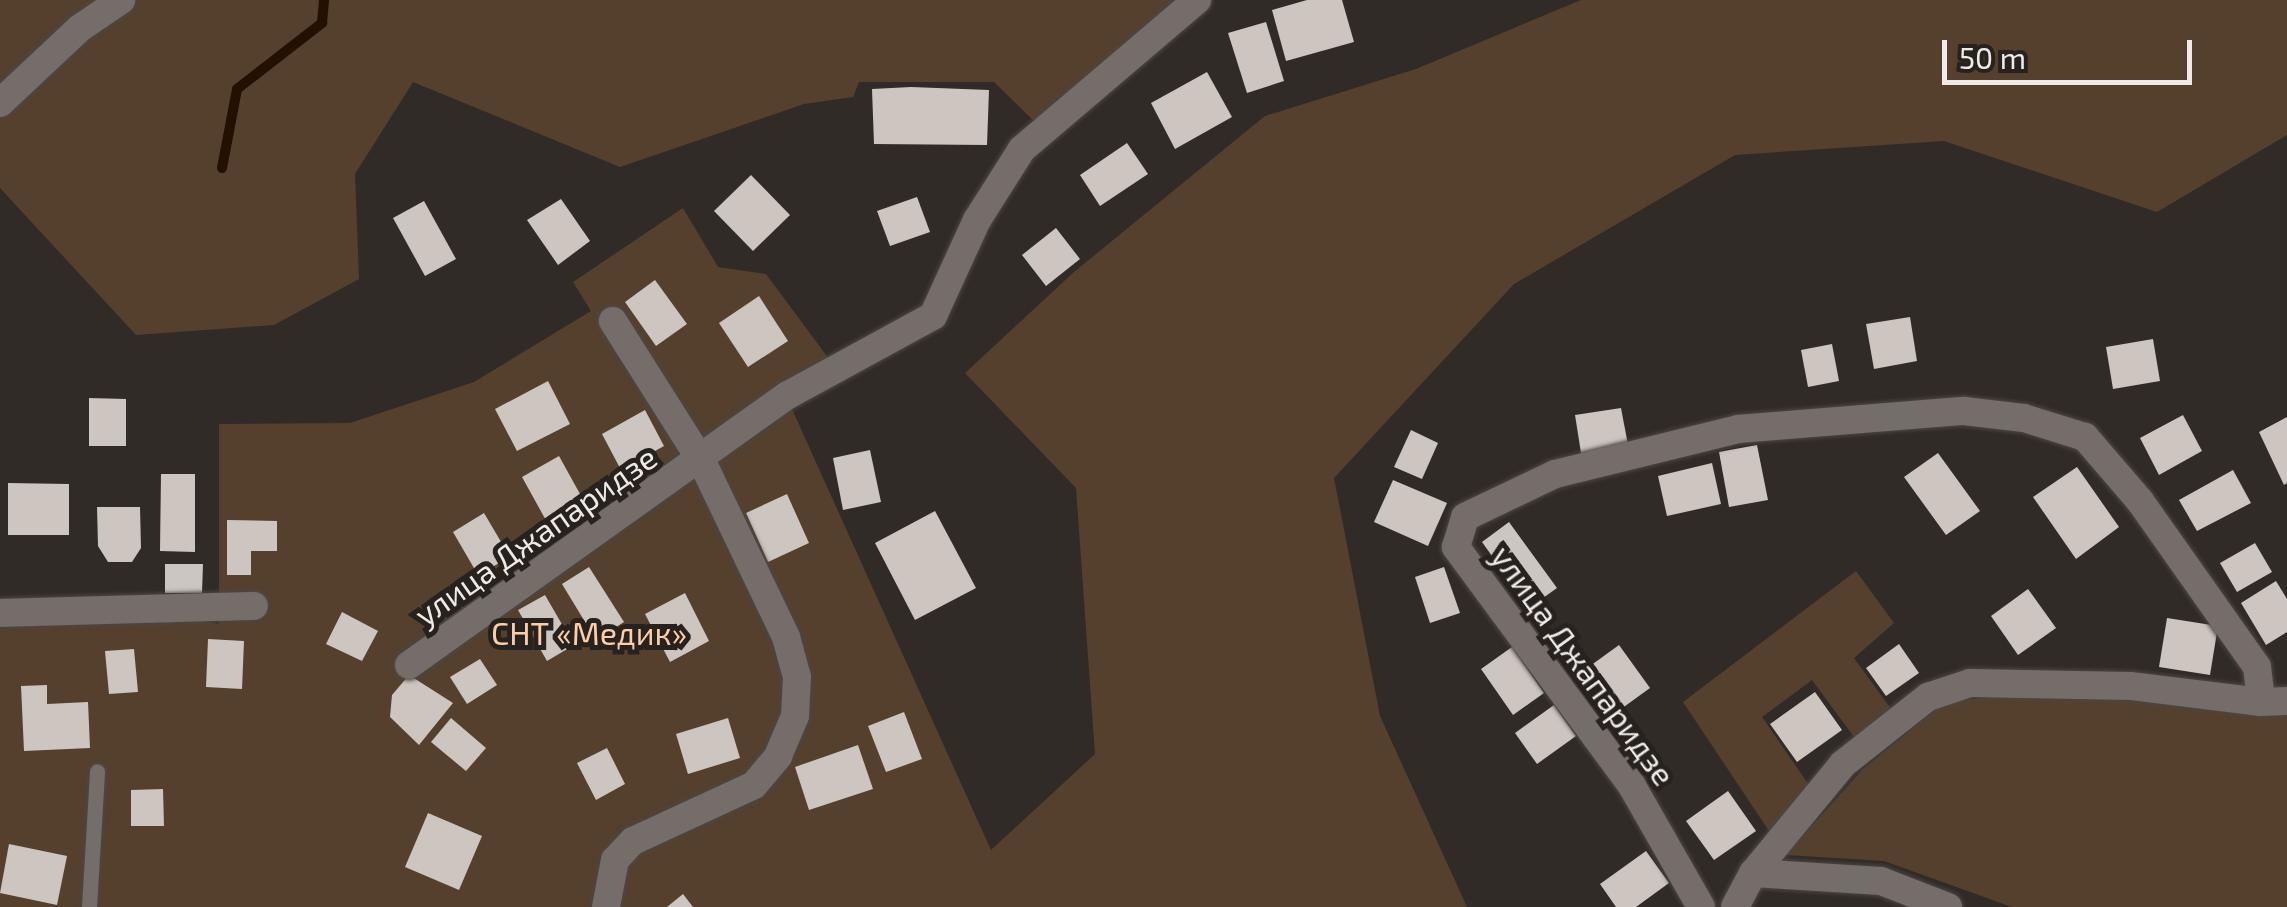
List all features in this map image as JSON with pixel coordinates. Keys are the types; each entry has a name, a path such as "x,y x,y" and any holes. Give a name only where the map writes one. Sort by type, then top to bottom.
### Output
{"street":[{"path":"0,103 80,28 122,0"},
{"name":"улица Джапаридзе","path":"409,664 702,462 788,395 934,316 977,220 1022,149 1198,0"},
{"name":"улица Джапаридзе","path":"606,907 615,860 633,840 754,785 778,756 795,716 797,677 786,637 702,462 613,320"},
{"name":"улица Джапаридзе","path":"1701,907 1632,786 1456,547 1465,517 1555,474 1738,430 1964,412 2024,418 2085,436 2140,501 2256,667 2274,702"},
{"path":"0,613 254,606"},
{"name":"улица Джапаридзе","path":"1735,907 1753,873 1843,764 1928,697 1970,683 2130,686 2274,702"},
{"path":"1753,873 1881,880 1948,907"}],"lane":[{"path":"88,907 97,771"}],"green space":[{"path":"0,0 1177,0 1035,122 994,82 859,82 853,97 804,104 620,167 413,82 355,174 359,279 274,325 136,335 0,188"},
{"name":"СНТ «Медик»","path":"1581,0 2287,0 2287,135 2157,212 1944,141 1735,155 1514,284 1334,478 1380,716 1467,907 0,907 0,622 166,613 219,624 219,424 350,423 474,382 591,311 573,282 683,208 718,267 766,274 829,359 782,387 991,850 1095,754 1076,488 965,373 1074,272 1265,116 1416,69"},
{"path":"1856,571 1894,623 1854,658 1894,713 1857,741 1812,680 1762,717 1811,788 1771,834 1683,702"},
{"path":"1991,697 2128,699 2287,716 2287,907 2012,907 1884,861 1786,855 1862,770 1945,702"}],"building":[{"path":"1307,0 1342,0 1354,42 1286,61 1272,10"},
{"path":"1266,22 1284,81 1247,93 1228,33"},
{"path":"1207,72 1232,117 1175,149 1151,103"},
{"path":"872,89 989,90 987,145 874,144"},
{"path":"1127,143 1148,174 1100,206 1080,175"},
{"path":"751,175 790,215 753,251 714,211"},
{"path":"917,197 930,232 890,246 877,211"},
{"path":"561,199 590,241 558,265 527,220"},
{"path":"424,201 456,259 425,276 393,218"},
{"path":"1056,228 1080,259 1046,286 1022,255"},
{"path":"655,280 687,324 656,346 625,302"},
{"path":"759,296 788,341 748,367 719,323"},
{"path":"1910,317 1917,361 1874,369 1866,324"},
{"path":"2153,339 2160,381 2113,389 2106,347"},
{"path":"1832,344 1839,381 1808,387 1801,350"},
{"path":"548,381 570,424 517,451 495,409"},
{"path":"89,398 126,399 126,446 89,446"},
{"path":"1621,408 1628,445 1581,453 1575,415"},
{"path":"645,410 664,446 621,470 602,434"},
{"path":"2183,415 2202,451 2159,475 2140,438"},
{"path":"2287,417 2287,483 2284,485 2259,432"},
{"path":"1411,430 1438,443 1422,479 1394,467"},
{"path":"1757,445 1768,500 1729,507 1719,452"},
{"path":"870,450 881,502 843,510 833,458"},
{"path":"1938,453 1980,511 1946,535 1904,477"},
{"path":"559,456 585,503 548,524 522,477"},
{"path":"1712,463 1721,504 1667,516 1658,476"},
{"path":"2077,467 2119,527 2076,559 2033,497"},
{"path":"2233,470 2251,503 2197,531 2179,500"},
{"path":"161,474 195,474 195,552 160,551"},
{"path":"1393,480 1447,503 1428,546 1374,522"},
{"path":"8,483 69,484 69,535 8,535"},
{"path":"787,494 809,543 768,562 746,513"},
{"path":"97,507 140,507 141,548 132,562 108,562 98,546"},
{"path":"935,511 976,588 915,620 875,543"},
{"path":"484,513 510,557 478,575 453,532"},
{"path":"227,520 277,521 277,551 251,551 251,575 227,575"},
{"path":"1509,522 1557,588 1529,608 1482,542"},
{"path":"2255,543 2272,572 2237,592 2220,563"},
{"path":"165,564 203,564 202,593 165,593"},
{"path":"589,567 624,622 596,640 562,584"},
{"path":"1444,567 1460,613 1430,623 1415,577"},
{"path":"2276,581 2287,599 2287,632 2266,645 2241,603"},
{"path":"2028,589 2056,628 2018,655 1991,616"},
{"path":"685,593 709,641 670,662 645,614"},
{"path":"545,595 574,645 547,661 518,610"},
{"path":"342,612 378,631 362,661 326,644"},
{"path":"2167,618 2218,626 2210,675 2159,667"},
{"path":"208,639 244,641 242,689 206,687"},
{"path":"1899,644 1919,673 1886,696 1866,668"},
{"path":"1619,645 1650,688 1621,709 1590,666"},
{"path":"1512,647 1544,693 1513,715 1481,669"},
{"path":"134,649 138,692 109,694 105,651"},
{"path":"480,659 497,685 467,704 450,677"},
{"path":"409,675 453,703 419,745 390,717 392,695"},
{"path":"47,685 47,704 88,702 90,748 24,751 21,686"},
{"path":"1815,692 1842,730 1797,762 1770,724"},
{"path":"1554,705 1576,736 1537,764 1515,733"},
{"path":"904,712 922,759 886,772 868,726"},
{"path":"451,718 486,748 466,771 431,742"},
{"path":"728,718 740,758 688,774 676,734"},
{"path":"858,745 873,789 809,810 795,767"},
{"path":"607,748 625,784 596,800 577,763"},
{"path":"163,789 164,826 131,826 131,790"},
{"path":"1728,791 1756,831 1714,860 1686,821"},
{"path":"428,813 482,836 459,890 405,867"},
{"path":"9,844 67,856 57,905 0,893"},
{"path":"1646,851 1669,883 1636,907 1616,907 1600,884"},
{"path":"683,894 693,907 667,907"}],"waterway":[{"path":"222,168 237,89 322,23 324,0"}]}
